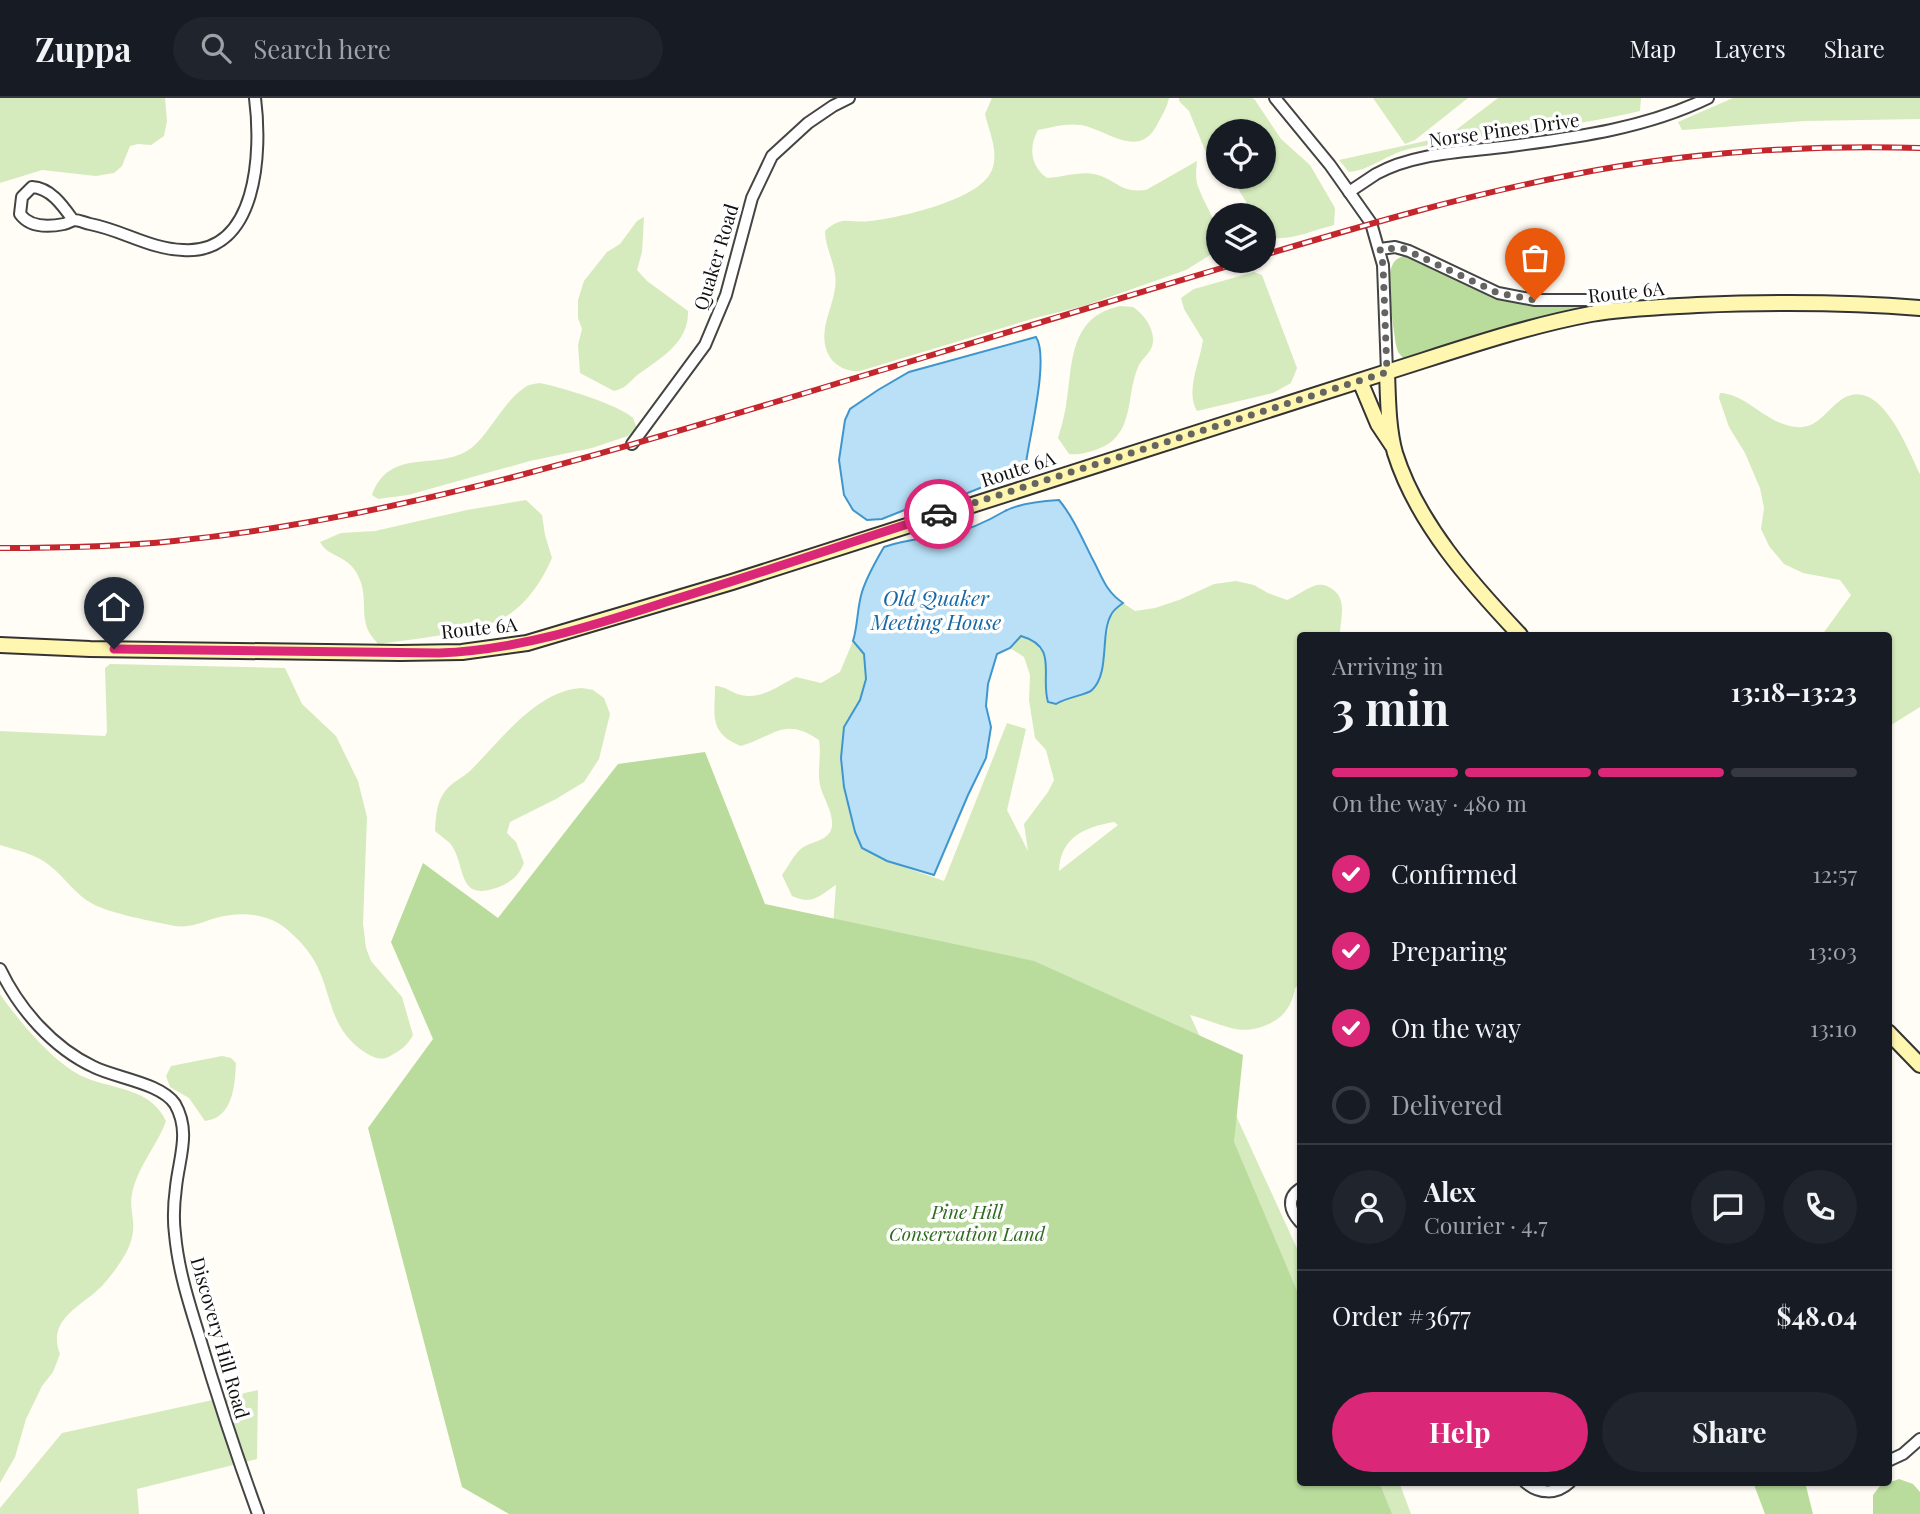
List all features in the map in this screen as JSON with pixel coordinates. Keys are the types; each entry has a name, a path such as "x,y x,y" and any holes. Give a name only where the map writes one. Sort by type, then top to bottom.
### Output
{"main road":[{"name":"Route 6A","path":"0,645 90,649 400,653 462,652 527,643 732,582 1387,372 1537,327 1617,311 1787,303 1847,303 1920,308"},
{"path":"1387,372 1394,449"},
{"path":"1360,381 1378,424 1394,449 1411,491 1434,529 1467,574 1517,632"},
{"path":"1892,1036 1920,1065"}],"street":[{"path":"73,220 52,195 41,188 32,187 22,197 20,214 31,223 50,226 73,220 182,251 199,250 225,238 239,223 250,195 258,122 255,98"},
{"name":"Quaker Road","path":"632,443 705,345 726,295 752,198 772,156 808,123 849,98"},
{"path":"1275,98 1330,165 1371,223 1383,265 1387,372"},
{"name":"Norse Pines Drive","path":"1349,192 1377,173 1427,158 1587,136 1682,111 1708,98"},
{"path":"1380,249 1395,247 1409,251 1487,289 1514,297 1535,300 1590,300 1617,311"},
{"name":"Discovery Hill Road","path":"0,969 27,1014 72,1053 103,1071 150,1086 174,1102 183,1130 184,1149 176,1186 174,1231 178,1264 207,1364 258,1514"},
{"path":"1297,1192 1291,1201 1297,1218"},
{"path":"1892,1459 1903,1454 1920,1439"},
{"path":"1530,1486 1544,1492 1564,1486"}],"green space":[{"path":"0,98 165,98 167,121 164,136 151,145 130,146 122,166 114,173 96,176 42,170 0,183"},
{"path":"992,98 1169,98 1151,134 1142,140 1123,140 1081,125 1038,130 1032,150 1034,162 1047,178 1079,173 1092,174 1105,177 1130,190 1146,190 1197,161 1198,186 1206,204 1206,258 1186,270 1084,306 1035,318 860,371 836,364 827,352 824,337 836,281 825,231 842,221 863,222 918,212 971,191 983,182 993,165 993,143 985,114"},
{"path":"1179,98 1252,98 1268,119 1206,119 1206,153 1189,111"},
{"path":"1373,98 1468,98 1415,140 1405,144"},
{"path":"1498,98 1641,98 1640,111 1413,148 1357,171 1349,172 1339,160 1448,136"},
{"path":"1733,98 1920,98 1920,119 1805,121 1682,130 1678,122"},
{"path":"1276,132 1310,165 1335,208 1334,225 1276,238 1276,203 1247,203 1238,189 1276,189"},
{"path":"644,217 642,252 637,270 647,281 688,311 687,322 673,348 626,386 614,391 580,373 578,345 582,329 578,318 578,300 584,281 607,252 620,244 637,221"},
{"path":"1410,255 1510,302 1585,306 1403,358 1396,345 1389,282 1395,261"},
{"path":"1250,273 1262,275 1297,368 1291,383 1273,393 1197,411 1192,395 1203,340 1184,309 1181,298 1194,289"},
{"path":"1120,306 1133,307 1143,316 1152,333 1152,347 1138,367 1127,415 1117,436 1095,450 1069,454 1058,438 1076,345 1091,320"},
{"path":"539,383 616,407 633,418 637,428 628,436 592,448 530,461 408,495 378,499 372,495 380,480 390,470 415,462 457,456 470,449 484,436 516,394 527,386"},
{"path":"1720,393 1739,398 1776,421 1803,427 1814,423 1837,403 1852,395 1865,396 1889,415 1899,430 1920,474 1920,707 1892,724 1892,632 1824,632 1851,595 1840,580 1803,573 1784,564 1769,546 1761,529 1764,508 1760,488 1745,453 1729,427 1719,398"},
{"path":"526,500 542,515 552,558 548,567 533,591 513,612 494,622 462,631 378,644 366,623 362,587 356,572 320,542 341,533 375,531"},
{"name":"Pine Hill Conservation Land","path":"1236,581 1254,585 1287,600 1314,586 1323,585 1337,593 1342,604 1340,632 1297,632 1297,986 1283,1014 1264,1026 1253,1029 1233,1028 1190,1015 1297,1248 1297,1486 1400,1486 1411,1514 581,1514 830,968 836,885 811,900 800,899 792,896 782,875 799,851 825,837 832,827 820,783 819,740 797,729 788,729 741,746 730,741 718,729 716,722 715,686 748,696 770,691 796,677 821,683 840,672 853,641 864,653 866,679 860,700 844,727 841,758 844,787 855,832 887,861 944,881 1007,723 1026,729 1007,810 1028,851 1024,824 1054,780 1046,750 1035,738 1029,700 1030,675 1024,657 1010,648 1022,636 1043,651 1047,666 1046,693 1056,704 1067,697 1086,694 1098,679 1111,614 1123,603 1135,611 1179,600 1214,584","holes":["1114,822 1118,825 1059,871 1064,850 1076,836 1103,824"]},
{"path":"110,664 285,668 302,704 336,736 358,781 367,817 363,923 366,948 371,961 402,997 413,1035 400,1050 387,1058 378,1058 353,1043 337,1020 312,957 294,935 274,921 246,914 175,926 121,914 87,900 44,861 0,845 0,731 105,736 105,668"},
{"path":"582,688 593,690 604,698 610,714 599,759 584,782 510,822 507,833 516,842 524,863 522,868 513,879 501,886 483,891 475,890 465,880 452,846 435,831 440,800 451,784 471,770 507,731 535,707 550,697"},
{"name":"Pine Hill Conservation Land","path":"705,752 765,904 1034,961 1243,1055 1234,1142 1297,1291 1297,1486 1381,1486 1392,1514 509,1514 462,1487 368,1128 433,1039 391,942 423,863 498,918 618,764"},
{"path":"0,994 27,1028 61,1062 84,1077 141,1096 159,1110 166,1121 135,1184 131,1201 133,1235 129,1247 105,1283 71,1312 60,1326 57,1343 60,1354 53,1372 42,1386 26,1419 15,1457 0,1483"},
{"path":"222,1056 231,1058 236,1063 231,1099 222,1114 205,1121 189,1098 170,1087 166,1076 171,1066"},
{"path":"258,1390 257,1459 137,1489 139,1514 0,1514 0,1508 62,1433"},
{"path":"1899,1479 1913,1484 1920,1492 1920,1514 1873,1514 1873,1495 1880,1486 1892,1486 1892,1482"},
{"path":"1754,1486 1806,1486 1813,1514 1765,1514"}],"water":[{"path":"1036,337 1041,363 1025,470 965,494 907,509 882,519 867,520 853,510 844,495 839,460 845,420 850,409 909,372"},
{"name":"Old Quaker Meeting House","path":"1059,500 1069,513 1104,583 1123,603 1113,611 1108,623 1098,683 1086,693 1056,704 1048,702 1044,654 1033,641 1021,636 1010,648 997,654 988,684 986,706 991,727 986,758 934,875 887,861 862,848 855,832 844,787 841,758 844,727 860,700 866,679 864,654 853,641 859,604 869,574 884,547 964,530 1018,506"}],"railway":[{"path":"1276,252 1455,201 1614,167 1789,149 1920,148"},
{"path":"0,548 87,547 174,541 329,519 405,503 632,444 1206,273"}],"way so far":[{"path":"939,514 1387,372 1388,352 1380,249 1402,248 1487,289 1535,300"}],"route":[{"path":"114,649 439,653 527,643 732,582 939,514"}]}
